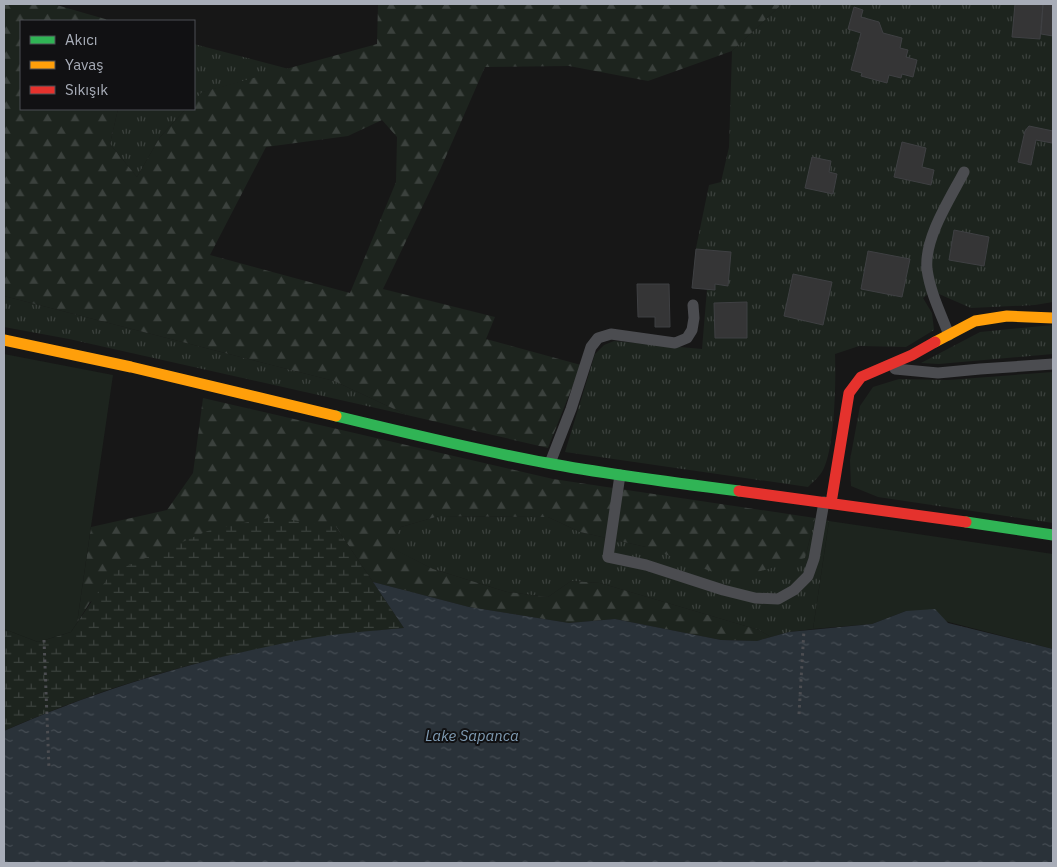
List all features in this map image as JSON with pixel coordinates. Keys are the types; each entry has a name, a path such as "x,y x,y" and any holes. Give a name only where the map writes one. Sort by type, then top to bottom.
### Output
{"street":[{"path":"828,502 849,394 861,377 912,355 974,321 1007,316 1053,318"},
{"path":"4,340 75,354 397,431 550,463 620,475 828,502 1053,536"}],"lane":[{"path":"949,335 932,291 927,268 928,250 937,225 964,172"},
{"path":"550,463 571,409 591,347 598,338 611,334 675,342 687,338 692,330 694,318 693,305"},
{"path":"881,368 938,373 980,368 1053,364"},
{"path":"620,475 608,557 646,565 723,590 755,598 778,599 794,590 808,576 828,502"}],"path":[{"path":"799,714 804,630"},
{"path":"44,640 50,769"}],"green space":[{"path":"4,4 53,4 109,20 20,20 20,110 118,110 110,144 137,177 160,137 185,110 195,110 195,100 202,92 377,44 378,4 782,4 732,51 648,81 569,66 485,67 440,170 383,289 495,317 486,339 581,365 548,448 407,415 334,381 4,296","holes":["382,120 397,137 396,182 350,293 210,255 266,147 348,136"]},
{"path":"782,4 1053,4 1053,302 1035,305 971,308 932,291 923,298 932,313 934,330 906,347 859,346 835,354 835,397 830,446 823,470 808,487 565,452 595,354 604,345 614,341 702,349 707,289 692,288 696,248 709,185 721,182 729,147 732,51"},
{"path":"195,44 289,69 203,92 195,100"},
{"path":"118,110 185,110 160,137 137,177 110,144"},
{"path":"4,296 334,381 407,415 69,339 4,327"},
{"path":"1053,325 1053,354 939,364 921,363 980,332"},
{"path":"4,354 113,375 77,623 71,632 38,642 4,629"},
{"path":"1053,372 1053,523 878,497 851,486 850,460 860,406 873,387 899,379 948,380"},
{"path":"203,398 553,479 815,518 805,558 754,573 713,572 646,547 580,532 548,517 439,516 401,527 390,547 433,569 507,592 548,597 571,581 600,583 759,630 771,637 757,641 721,640 615,619 569,623 469,607 373,582 336,527 90,602 77,623 91,527 167,510 193,473"},
{"path":"439,516 548,517 580,532 646,547 805,558 815,518 829,521 813,629 789,632 771,637 759,630 600,583 571,581 548,597 507,592 433,569 389,547 401,527"},
{"path":"273,517 336,527 404,628 302,641 200,663 100,693 4,731 4,629 38,642 71,632 111,573 210,530"},
{"path":"829,521 1053,554 1053,649 906,611 872,624 813,629"}],"water":[{"name":"Lake Sapanca","path":"373,582 469,607 569,623 615,619 721,640 757,641 789,632 872,624 906,611 935,609 948,623 1053,649 1053,863 4,863 4,731 76,702 152,676 229,655 318,637 404,628"}],"building":[{"path":"1015,4 1043,4 1040,39 1012,37"},
{"path":"1043,4 1053,4 1053,36 1041,34"},
{"path":"854,7 863,10 861,17 879,22 883,33 902,38 900,48 908,50 906,57 917,60 913,77 902,74 901,78 889,75 887,83 861,76 862,73 851,70 861,33 848,29"},
{"path":"1029,126 1053,131 1052,143 1036,140 1031,165 1018,162 1025,131"},
{"path":"902,142 926,148 922,167 934,170 931,185 894,177"},
{"path":"812,157 831,161 829,172 837,174 833,194 805,188"},
{"path":"954,230 989,237 984,266 949,260"},
{"path":"696,249 731,252 728,286 715,284 715,290 692,288"},
{"path":"868,251 910,259 902,297 861,289"},
{"path":"793,274 832,282 823,325 784,316"},
{"path":"637,284 669,284 670,327 655,327 655,317 638,317"},
{"path":"747,302 747,338 715,338 714,303"}],"traffic: fast":[{"path":"336,416 467,447 547,463 739,491"},
{"path":"966,522 1053,535"}],"traffic: slow":[{"path":"935,342 975,321 1007,316 1053,318"},
{"path":"4,340 131,367 336,416"}],"traffic: jam":[{"path":"831,503 849,393 861,377 912,355 935,342"},
{"path":"739,491 966,522"}]}
